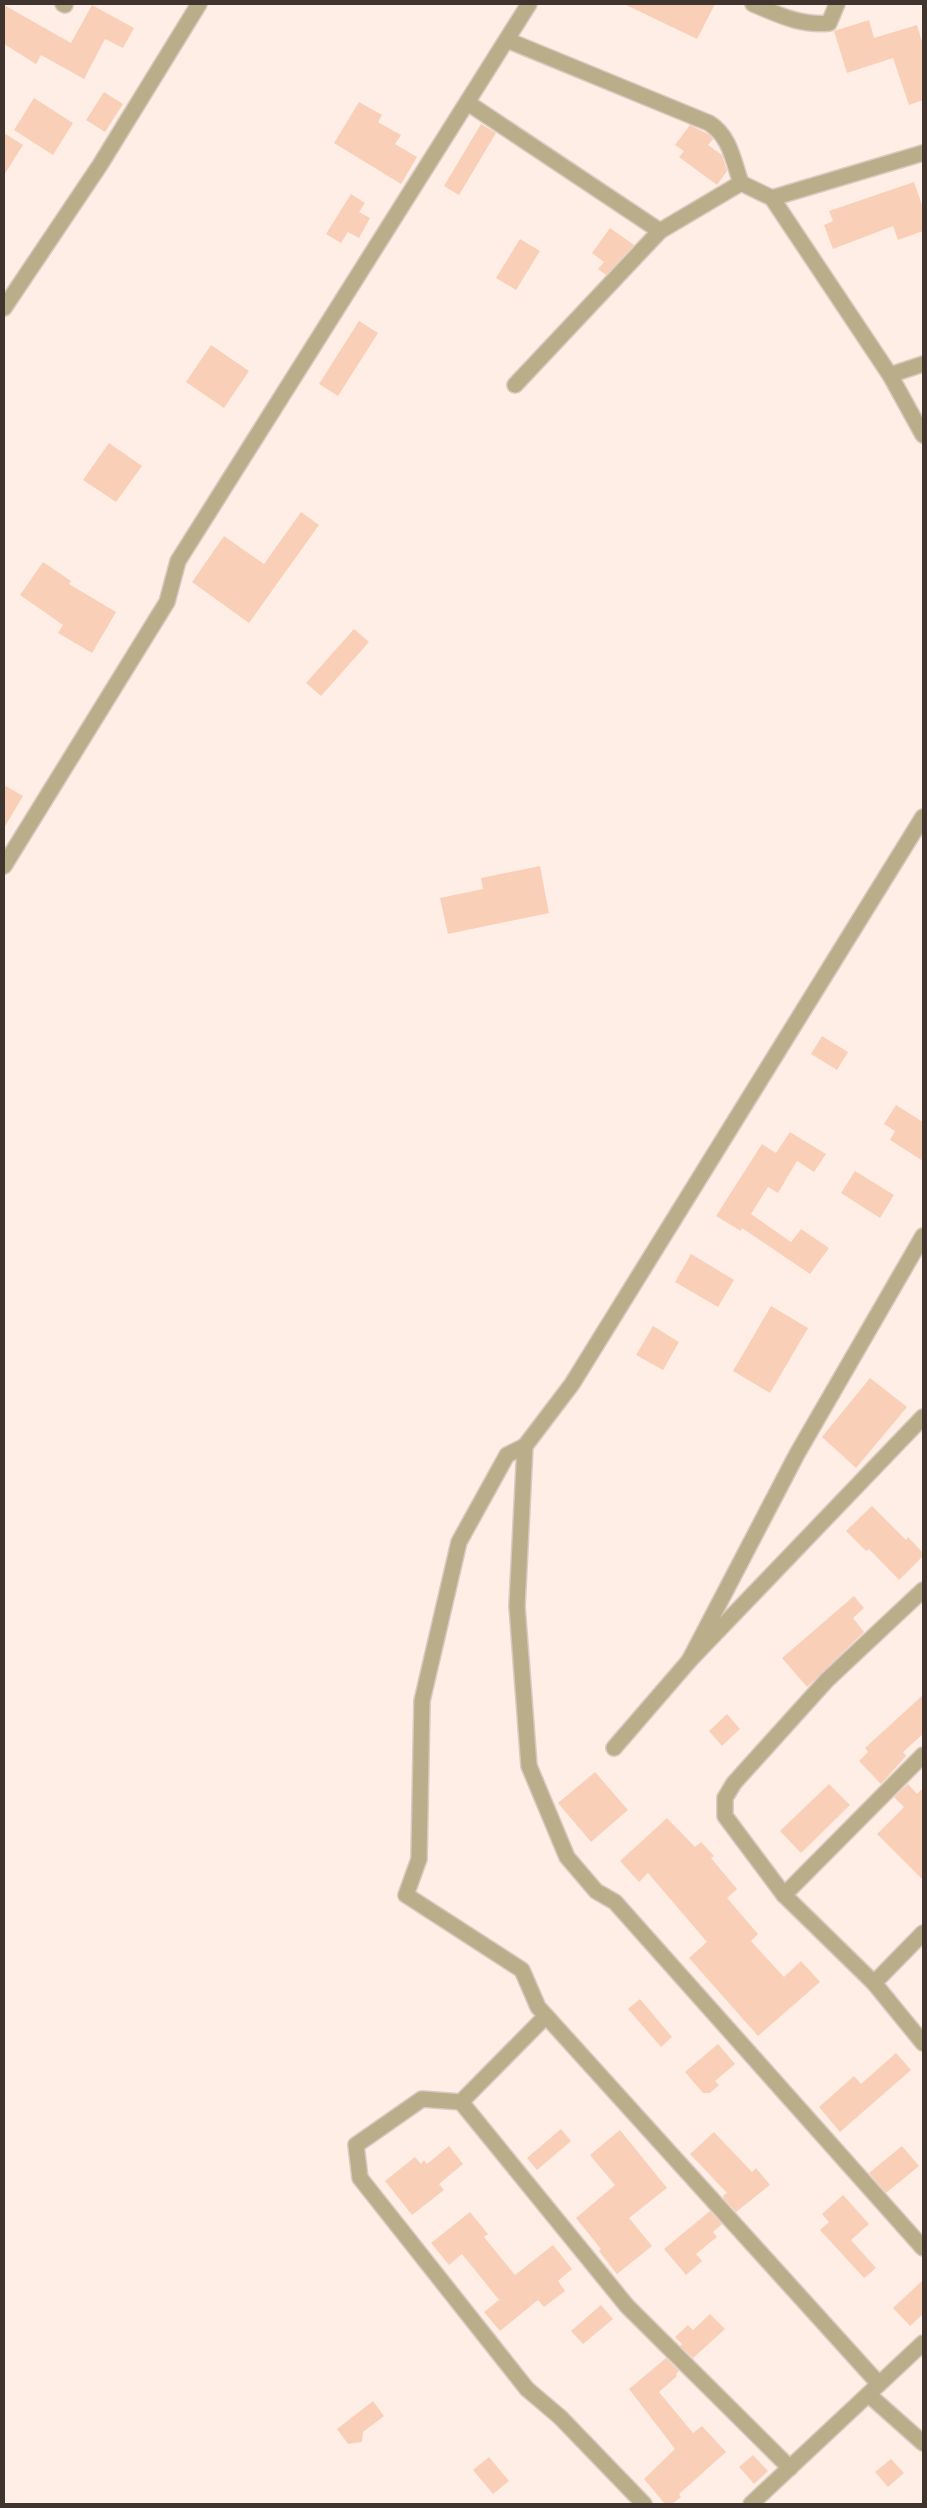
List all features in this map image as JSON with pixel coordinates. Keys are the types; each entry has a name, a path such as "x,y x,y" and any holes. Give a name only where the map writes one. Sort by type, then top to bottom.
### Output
{"street":[{"path":"4,308 100,165 198,4"},
{"path":"4,866 167,602 178,561 529,4"},
{"path":"753,4 787,19 812,25 829,23 837,4"},
{"path":"506,40 709,123 719,129 727,140 741,182 772,198 890,375 923,435"},
{"path":"468,103 660,231"},
{"path":"772,198 923,152"},
{"path":"515,385 660,231 741,182"},
{"path":"890,375 923,364"},
{"path":"923,817 572,1384 524,1446 507,1456 459,1542 422,1701 419,1859 406,1895 522,1970 538,2007 923,2443"},
{"path":"688,1661 797,1454 923,1236"},
{"path":"614,1748 688,1661 923,1417"},
{"path":"524,1446 517,1606 529,1766 567,1857 596,1891 615,1902 923,2248"},
{"path":"923,1590 827,1680 734,1783 725,1798 725,1816 784,1895 874,1983 923,2043"},
{"path":"784,1895 923,1755"},
{"path":"874,1983 923,1932"},
{"path":"461,2102 546,2016"},
{"path":"644,2504 560,2417 527,2389 360,2178 356,2145 422,2100 461,2102 627,2306 790,2468"},
{"path":"751,2504 923,2343"}],"building":[{"path":"624,4 715,4 697,39"},
{"path":"4,5 71,43 92,5 134,28 123,48 105,39 84,79 41,55 36,64 4,44"},
{"path":"869,20 874,38 917,25 923,45 923,100 909,105 893,58 847,73 834,31"},
{"path":"104,92 123,104 105,132 86,120"},
{"path":"34,98 73,123 53,155 14,130"},
{"path":"359,102 382,115 378,122 401,135 395,144 417,157 401,184 334,143"},
{"path":"481,124 496,133 459,195 444,186"},
{"path":"690,125 710,135 713,139 708,145 722,155 727,171 717,185 679,157 684,151 675,145"},
{"path":"4,133 23,145 4,175"},
{"path":"914,182 923,208 923,231 898,240 893,226 833,249 824,225 833,221 829,211"},
{"path":"351,194 365,203 359,212 370,218 359,238 348,232 341,243 326,234"},
{"path":"610,228 634,245 606,275 598,269 604,262 592,253"},
{"path":"520,239 540,251 516,290 496,278"},
{"path":"359,321 378,333 338,396 319,384"},
{"path":"211,345 249,371 224,408 186,382"},
{"path":"109,443 142,466 116,502 83,480"},
{"path":"301,512 319,525 249,623 192,582 224,536 264,564"},
{"path":"43,562 71,581 69,584 116,612 92,653 58,633 63,625 20,595"},
{"path":"354,629 369,642 321,696 306,683"},
{"path":"4,785 23,796 4,828"},
{"path":"540,866 549,913 448,934 440,898 483,889 481,878"},
{"path":"822,1036 848,1052 837,1070 811,1054"},
{"path":"896,1105 923,1122 923,1161 890,1140 895,1131 884,1124"},
{"path":"790,1132 826,1154 814,1172 797,1161 778,1193 768,1187 751,1214 791,1242 801,1229 829,1248 810,1274 742,1228 741,1231 716,1216 762,1144 776,1153"},
{"path":"855,1171 894,1195 880,1218 841,1193"},
{"path":"691,1254 734,1280 718,1307 675,1282"},
{"path":"771,1306 808,1328 770,1393 733,1371"},
{"path":"653,1326 679,1342 663,1370 636,1355"},
{"path":"870,1378 907,1407 856,1468 822,1437"},
{"path":"872,1506 906,1540 908,1537 923,1553 923,1556 899,1580 869,1549 866,1551 846,1531"},
{"path":"854,1596 864,1608 853,1618 864,1632 807,1687 782,1658"},
{"path":"923,1695 923,1734 903,1752 906,1756 881,1784 859,1761 868,1752 865,1748"},
{"path":"727,1714 740,1729 722,1746 709,1731"},
{"path":"595,1772 628,1810 591,1842 558,1803"},
{"path":"829,1784 850,1805 801,1853 780,1831"},
{"path":"908,1784 917,1794 923,1788 923,1880 877,1834 904,1807 894,1797"},
{"path":"667,1818 695,1847 701,1842 714,1856 711,1858 737,1889 727,1898 758,1934 751,1941 784,1977 801,1961 820,1982 758,2036 689,1958 707,1942 648,1873 639,1882 620,1861"},
{"path":"640,1999 672,2037 661,2047 628,2009"},
{"path":"718,2044 735,2064 715,2081 719,2085 710,2093 703,2093 685,2072"},
{"path":"896,2053 911,2070 840,2132 819,2107 854,2076 861,2084"},
{"path":"561,2129 571,2141 537,2170 527,2158"},
{"path":"620,2130 667,2188 629,2218 652,2246 617,2274 599,2251 601,2249 576,2218 615,2185 590,2155"},
{"path":"714,2132 752,2172 756,2168 770,2185 736,2212 724,2199 723,2196 727,2193 690,2154"},
{"path":"449,2146 463,2164 439,2184 444,2190 412,2215 385,2181 415,2157 421,2164 424,2160 427,2164"},
{"path":"902,2146 919,2166 886,2193 869,2173"},
{"path":"843,2195 869,2224 851,2240 876,2268 864,2278 820,2230 829,2222 822,2214"},
{"path":"710,2211 722,2224 713,2232 717,2237 696,2254 702,2261 686,2275 664,2249"},
{"path":"470,2212 488,2234 484,2237 515,2275 553,2245 572,2269 558,2281 565,2291 544,2307 538,2300 500,2331 484,2312 499,2300 462,2254 449,2265 431,2243"},
{"path":"923,2280 923,2314 910,2326 893,2308"},
{"path":"601,2305 613,2319 583,2344 571,2331"},
{"path":"710,2314 725,2329 693,2358 680,2346 682,2344 675,2337 688,2325 693,2330"},
{"path":"666,2358 679,2371 676,2374 677,2376 659,2392 693,2433 702,2426 726,2452 679,2494 681,2497 672,2504 665,2504 644,2479 675,2449 629,2389"},
{"path":"373,2401 384,2416 363,2432 362,2442 348,2444 337,2429"},
{"path":"753,2455 768,2471 754,2484 739,2467"},
{"path":"489,2457 509,2481 493,2494 473,2470"},
{"path":"891,2459 904,2473 888,2487 875,2472"}]}
